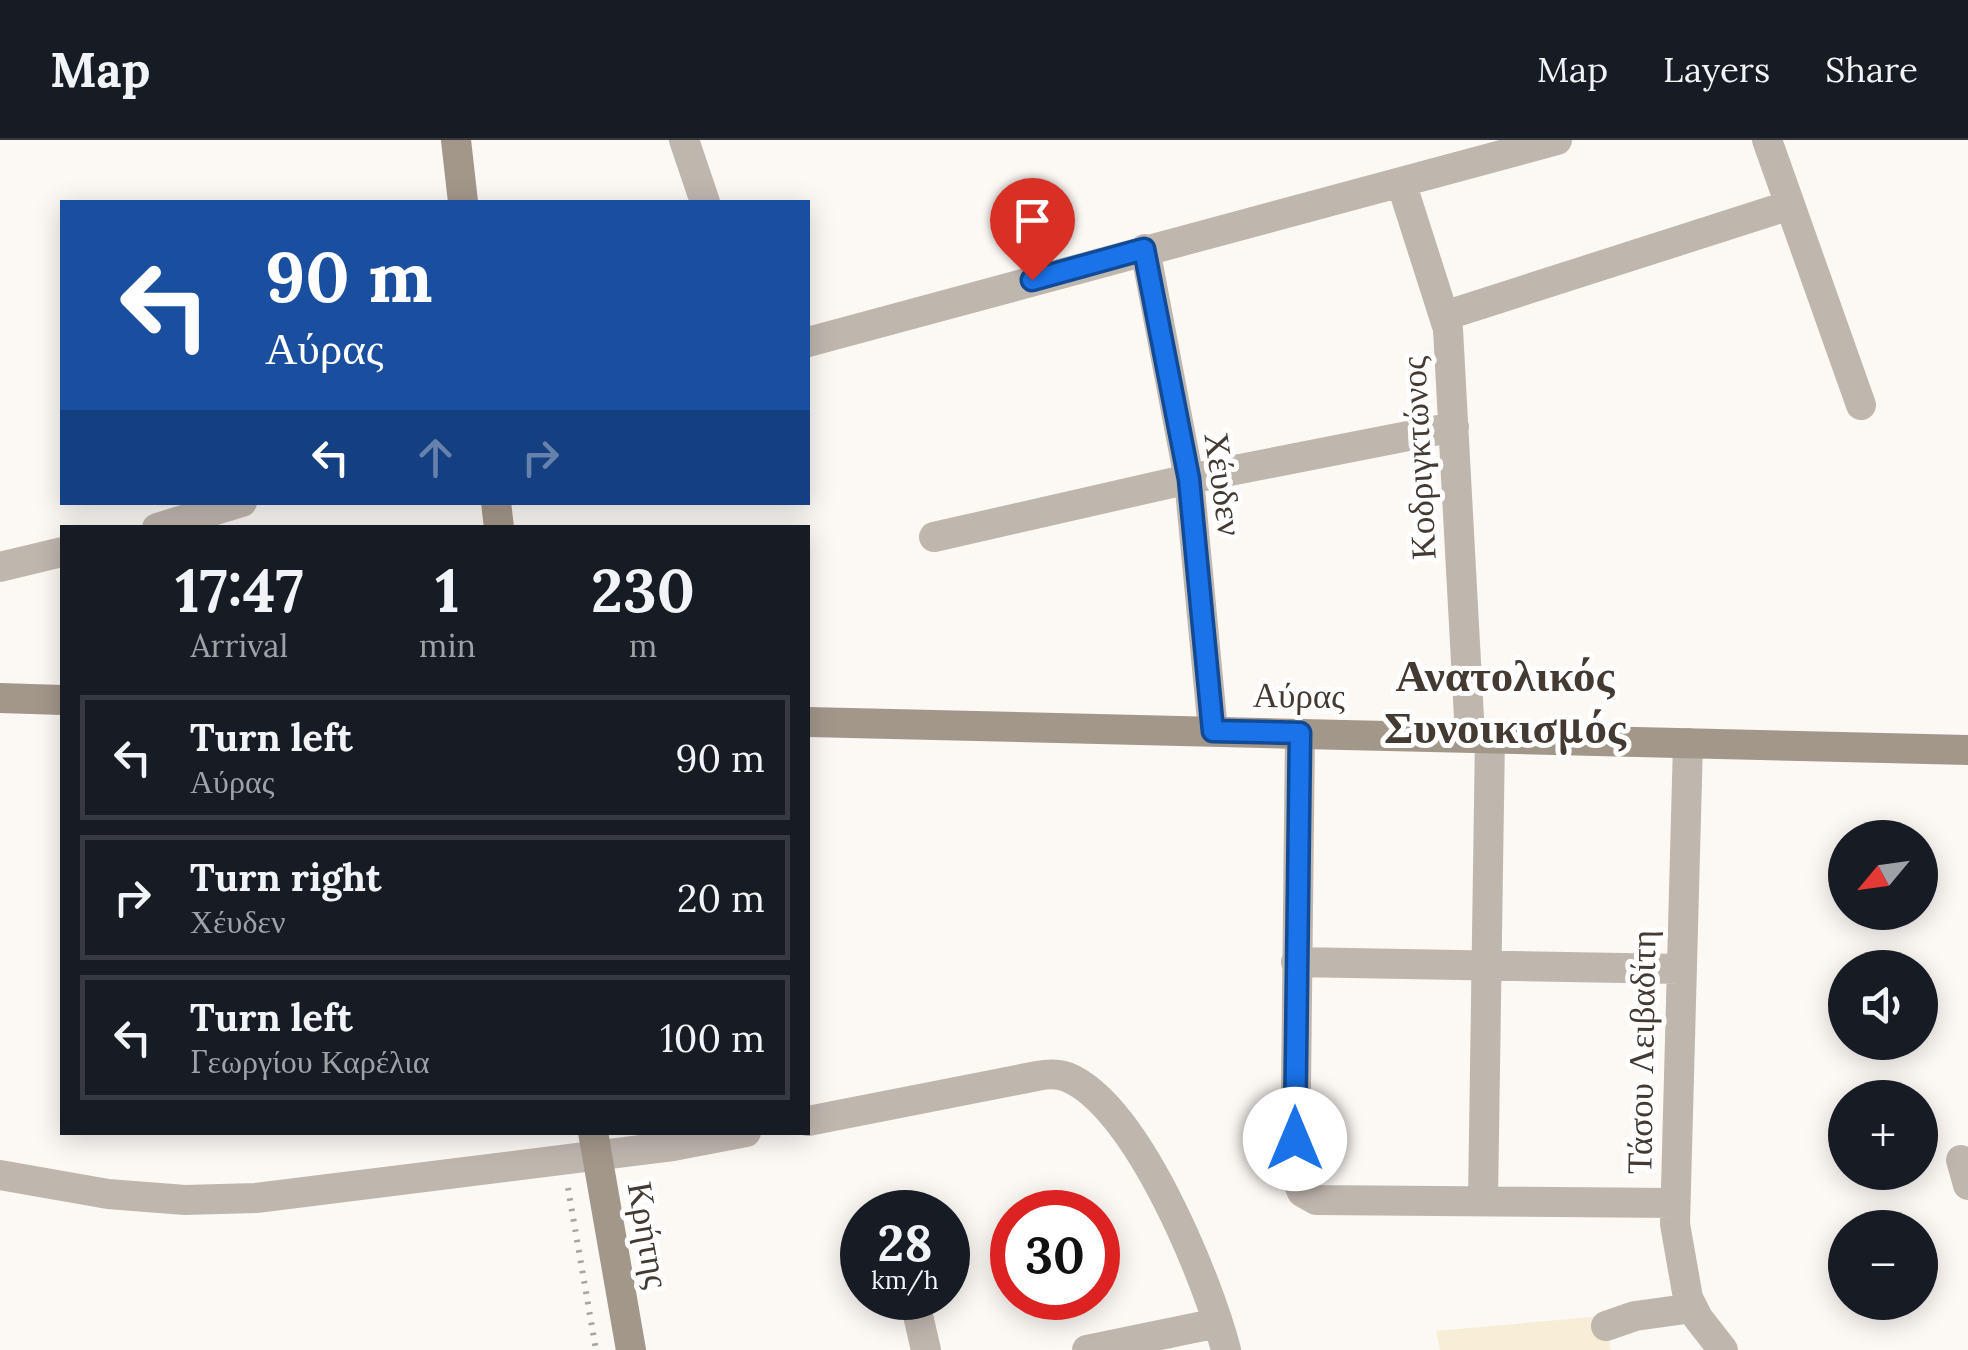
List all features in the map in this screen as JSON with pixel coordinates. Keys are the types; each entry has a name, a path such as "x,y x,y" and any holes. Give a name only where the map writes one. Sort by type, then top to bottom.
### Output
{"street":[{"path":"456,140 463,200"},
{"path":"684,140 704,200"},
{"path":"810,341 1557,140"},
{"path":"1767,140 1861,406"},
{"name":"Κοδριγκτώνος","path":"1401,182 1448,329 1480,736 1486,964 1483,1201"},
{"path":"1444,316 1790,204"},
{"name":"Χέυδεν","path":"1144,249 1189,479 1213,731"},
{"path":"934,537 1189,479 1454,427"},
{"path":"167,525 232,505"},
{"path":"0,568 60,553"},
{"path":"0,698 60,700"},
{"name":"Αύρας","path":"810,722 1968,750"},
{"path":"1300,733 1295,1174 1302,1192 1316,1200 1675,1203"},
{"name":"Τάσου Λειβαδίτη","path":"1688,742 1675,1203 1680,1267 1693,1308 1723,1350"},
{"path":"1296,962 1680,969"},
{"path":"810,1121 1051,1074 1066,1077 1090,1094 1120,1125 1160,1185 1195,1258 1222,1336 1087,1350"},
{"path":"0,1175 108,1194 185,1200 256,1198 563,1160 595,1144 674,1146 731,1135"},
{"name":"Κρήτης","path":"595,1144 631,1350"},
{"path":"1606,1326 1635,1316 1693,1308"},
{"path":"919,1320 926,1350"}],"path":[{"path":"563,1160 596,1350"}],"shaded area":[{"path":"1603,1316 1611,1350 1440,1350 1436,1331"}],"district":[{"name":"Ανατολικός Συνοικισμός","path":"1505,700"}],"route":[{"path":"1032,280 1144,249 1189,479 1213,731 1300,733 1295,1139"}]}
